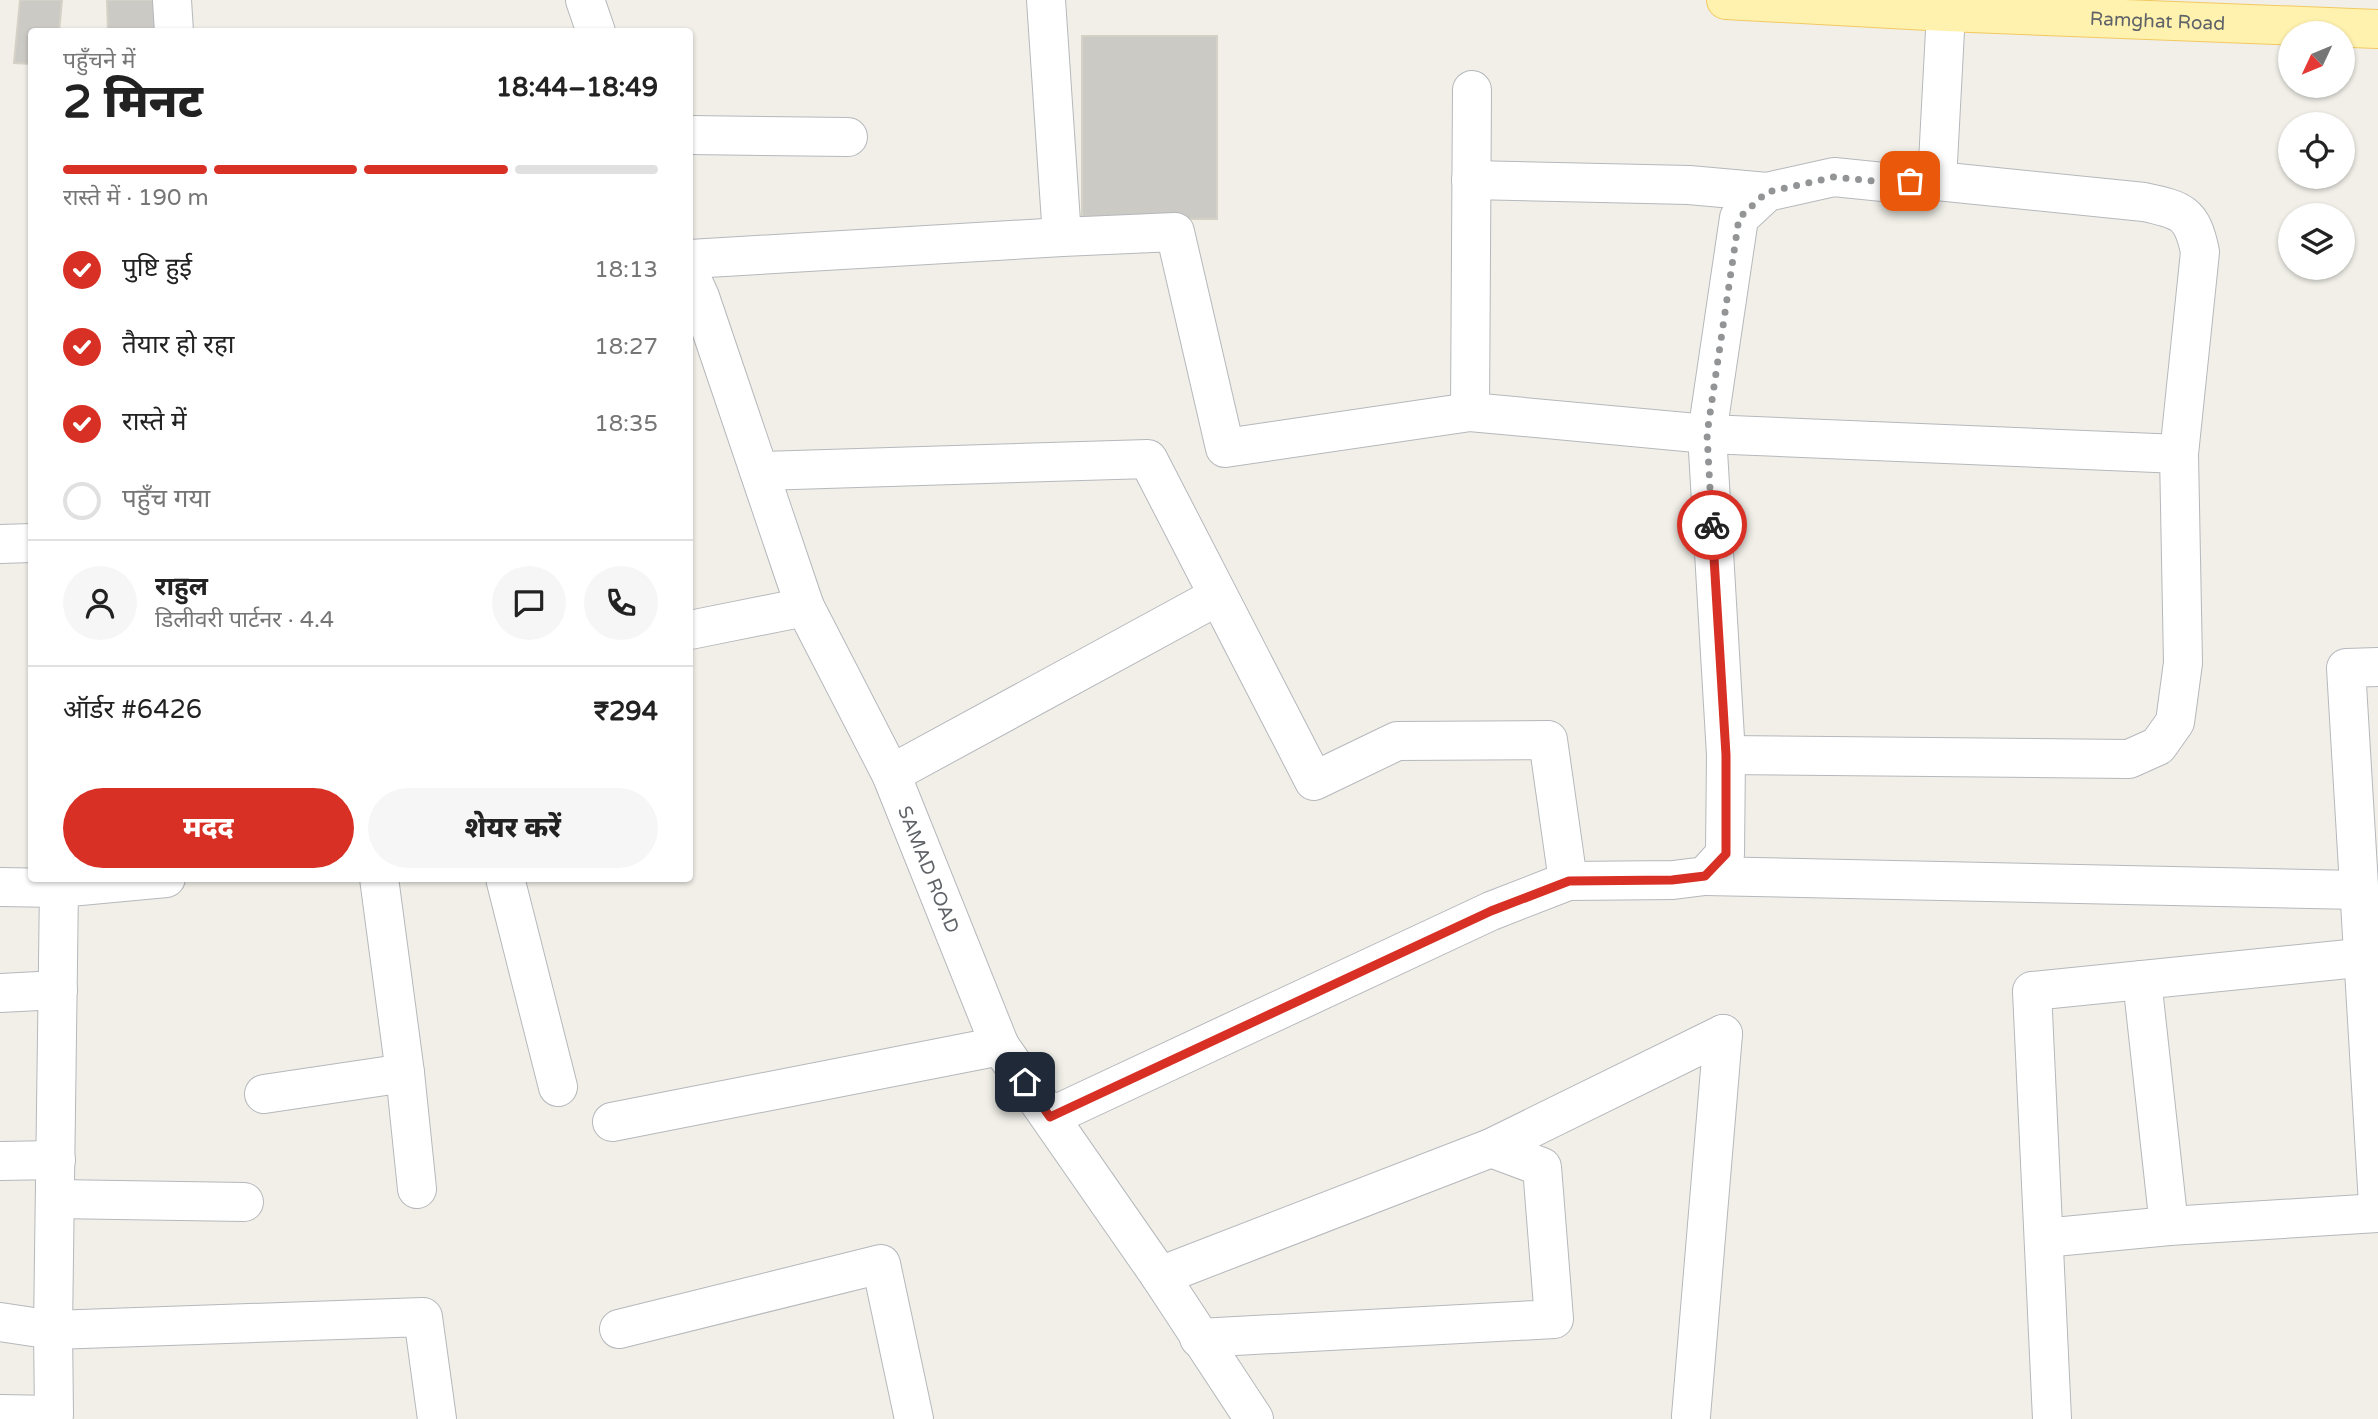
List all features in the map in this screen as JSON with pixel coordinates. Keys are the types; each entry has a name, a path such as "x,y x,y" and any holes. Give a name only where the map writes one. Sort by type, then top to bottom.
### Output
{"main road":[{"name":"Ramghat Road","path":"1726,0 1946,12 2215,12 2378,29"}],"street":[{"path":"172,0 174,28"},
{"path":"585,0 595,28"},
{"path":"1046,0 1062,237"},
{"path":"1937,181 1946,12"},
{"path":"1470,412 1472,90"},
{"path":"693,135 848,137"},
{"path":"1471,180 1689,186 1767,192 1834,177 1883,182 1937,181 2144,202 2176,209 2195,228 2200,252 2179,454 2183,663 2175,722 2158,746 2129,759 1726,755"},
{"path":"1705,876 1726,854 1726,755 1707,434 1739,218 1767,192"},
{"path":"693,259 1174,232 1225,448 1470,412 1707,434 2179,454"},
{"name":"SAMAD ROAD","path":"693,282 805,607 891,774 1000,1046 1160,1276 1254,1419"},
{"path":"759,471 1148,459 1314,782 1397,741 1548,740 1569,881"},
{"path":"0,544 28,543"},
{"path":"891,774 1218,596"},
{"path":"693,629 805,607"},
{"path":"2378,667 2346,668 2365,763 2367,851 2358,890 2370,957 2378,1204"},
{"path":"1050,1117 1491,911 1569,881 1672,880 1705,876 2358,890"},
{"path":"0,887 60,888 124,882"},
{"path":"380,882 405,1073 417,1189"},
{"path":"506,882 558,1087"},
{"path":"0,1414 54,1415 60,888"},
{"path":"2052,1419 2032,991 2370,957"},
{"path":"2142,980 2169,1226"},
{"path":"0,993 58,990"},
{"path":"1160,1276 1491,1148 1723,1034 1690,1416"},
{"path":"612,1122 1000,1046"},
{"path":"264,1094 405,1073"},
{"path":"1199,1338 1554,1319 1542,1167 1491,1148"},
{"path":"0,1161 56,1160"},
{"path":"55,1199 244,1202"},
{"path":"2044,1238 2169,1226 2378,1213"},
{"path":"619,1329 881,1264 914,1419"},
{"path":"0,1322 53,1329 423,1317 437,1419"}],"building":[{"path":"20,0 62,0 59,28 28,28 28,64 14,63"},
{"path":"107,0 157,0 158,28 108,28"},
{"path":"1082,36 1217,36 1217,219 1082,219"}],"way so far":[{"path":"1712,525 1707,434 1739,218 1767,192 1834,177 1883,182 1910,181"}],"route":[{"path":"1025,1082 1050,1117 1491,911 1569,881 1672,880 1705,876 1726,854 1726,755 1712,525"}]}
